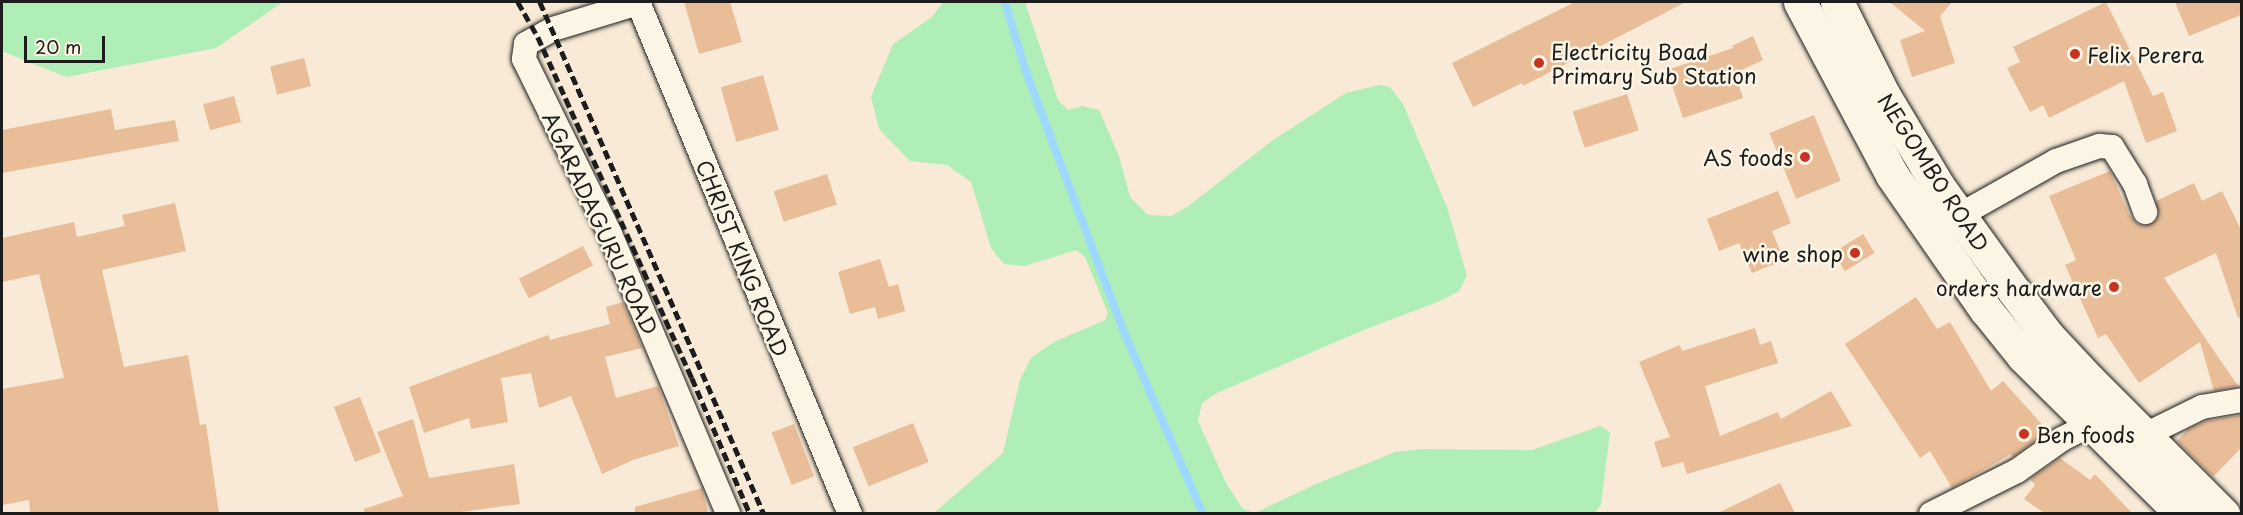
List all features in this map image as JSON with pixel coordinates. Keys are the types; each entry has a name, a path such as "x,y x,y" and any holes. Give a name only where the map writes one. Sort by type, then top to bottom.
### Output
{"highway":[{"name":"NEGOMBO ROAD","path":"1800,2 1892,175 1944,224 2047,335 2223,513"},
{"name":"NEGOMBO ROAD","path":"1837,2 1986,310 2023,356 2182,513"}],"street":[{"name":"AGARADAGURU ROAD","path":"638,2 553,29 526,44 524,59 610,234 728,513"},
{"name":"CHRIST KING ROAD","path":"638,2 850,513"},
{"path":"1944,224 2056,161 2099,146 2112,147 2135,184 2145,212"},
{"path":"2145,435 2202,407 2241,400"},
{"path":"1931,513 2017,471 2062,439 2091,424"}],"green space":[{"path":"2,2 283,2 216,48 66,77 2,51"},
{"path":"943,2 1025,2 1058,100 1068,110 1082,106 1099,110 1119,156 1130,197 1148,215 1171,216 1187,207 1273,140 1346,93 1379,85 1390,87 1403,104 1447,207 1467,276 1459,291 1440,301 1361,331 1217,393 1202,403 1198,421 1226,483 1243,509 1255,513 934,513 1003,453 1020,380 1031,358 1054,342 1105,320 1108,313 1085,257 1076,250 1025,266 1004,264 991,248 971,182 947,165 910,161 879,129 871,97 893,44 932,17"},
{"path":"1600,426 1610,432 1601,505 1595,513 1255,513 1316,484 1395,452 1422,449 1532,450"}],"building":[{"path":"684,2 730,2 742,42 699,54"},
{"name":"Electricity Boad Primary Sub Station","path":"1575,2 1686,2 1523,86 1522,83 1473,107 1452,63"},
{"path":"1890,2 1952,2 1940,16 1955,63 1912,77 1900,40 1925,31"},
{"name":"Felix Perera","path":"2106,2 2153,96 2163,92 2177,131 2146,143 2124,81 2049,118 2043,105 2030,112 2007,68 2020,62 2013,47"},
{"path":"2175,2 2241,2 2241,15 2189,36"},
{"path":"1753,36 1763,60 1735,73 1743,98 1683,118 1667,70 1733,48 1732,46"},
{"path":"304,58 311,86 277,95 270,66"},
{"path":"763,75 779,130 736,142 721,87"},
{"path":"1627,94 1639,130 1585,148 1573,112"},
{"path":"234,96 241,122 210,130 203,104"},
{"path":"111,109 115,130 175,120 179,141 2,173 2,130"},
{"name":"AS foods","path":"1814,115 1841,181 1796,199 1769,133"},
{"path":"2110,171 2129,214 2136,223 2143,226 2156,221 2159,214 2156,201 2194,183 2202,201 2222,191 2241,230 2241,317 2238,318 2216,253 2164,278 2238,386 2214,391 2200,342 2139,383 2106,334 2098,338 2065,265 2076,260 2049,196"},
{"path":"827,174 837,204 784,222 774,191"},
{"path":"1778,191 1791,223 1772,231 1784,260 1752,273 1739,243 1719,251 1707,219"},
{"path":"175,203 186,251 102,270 124,367 188,355 200,425 206,424 219,513 30,513 29,500 2,505 2,389 64,378 39,274 2,282 2,238 74,222 77,237 125,226 122,215"},
{"name":"wine shop","path":"1863,234 1875,253 1845,271 1833,253"},
{"path":"583,246 593,266 529,298 519,279"},
{"path":"880,259 889,287 898,284 905,311 878,319 875,307 850,314 838,272"},
{"path":"1916,297 1937,329 1950,322 1991,391 2003,381 2048,431 2013,457 2011,454 1952,488 1930,451 1920,458 1845,344"},
{"path":"623,302 642,348 605,357 616,398 658,386 679,446 633,460 602,474 571,396 539,408 531,373 501,378 508,422 471,429 469,418 424,433 409,387 548,335 550,340 610,324 606,307"},
{"path":"1755,328 1760,345 1771,341 1778,363 1705,386 1720,436 1778,412 1781,419 1831,391 1852,426 1687,474 1683,462 1662,468 1654,442 1670,437 1639,362 1680,345 1682,351"},
{"path":"360,397 381,452 355,462 334,407"},
{"path":"2241,415 2241,448 2213,477 2177,441 2187,430 2206,421"},
{"path":"413,419 429,478 514,464 520,504 454,513 364,513 364,509 403,496 377,432"},
{"path":"913,423 929,462 868,486 853,447"},
{"path":"794,424 814,476 792,485 772,433"},
{"path":"2060,458 2090,480 2095,474 2132,513 2044,513 2024,499 2035,485 2030,479"},
{"path":"1780,483 1795,513 1718,513"},
{"path":"702,488 708,513 635,513 635,507"}],"waterway":[{"path":"1005,2 1025,69 1123,330 1203,514"}],"railway":[{"path":"518,2 538,37 692,378 750,514"},
{"path":"540,2 764,514"}],"place":[{"name":"Felix Perera","path":"2075,54"},
{"name":"Electricity Boad Primary Sub Station","path":"1539,63"},
{"name":"AS foods","path":"1805,157"},
{"name":"wine shop","path":"1855,253"},
{"name":"orders hardware","path":"2114,287"},
{"name":"Ben foods","path":"2024,434"}]}
